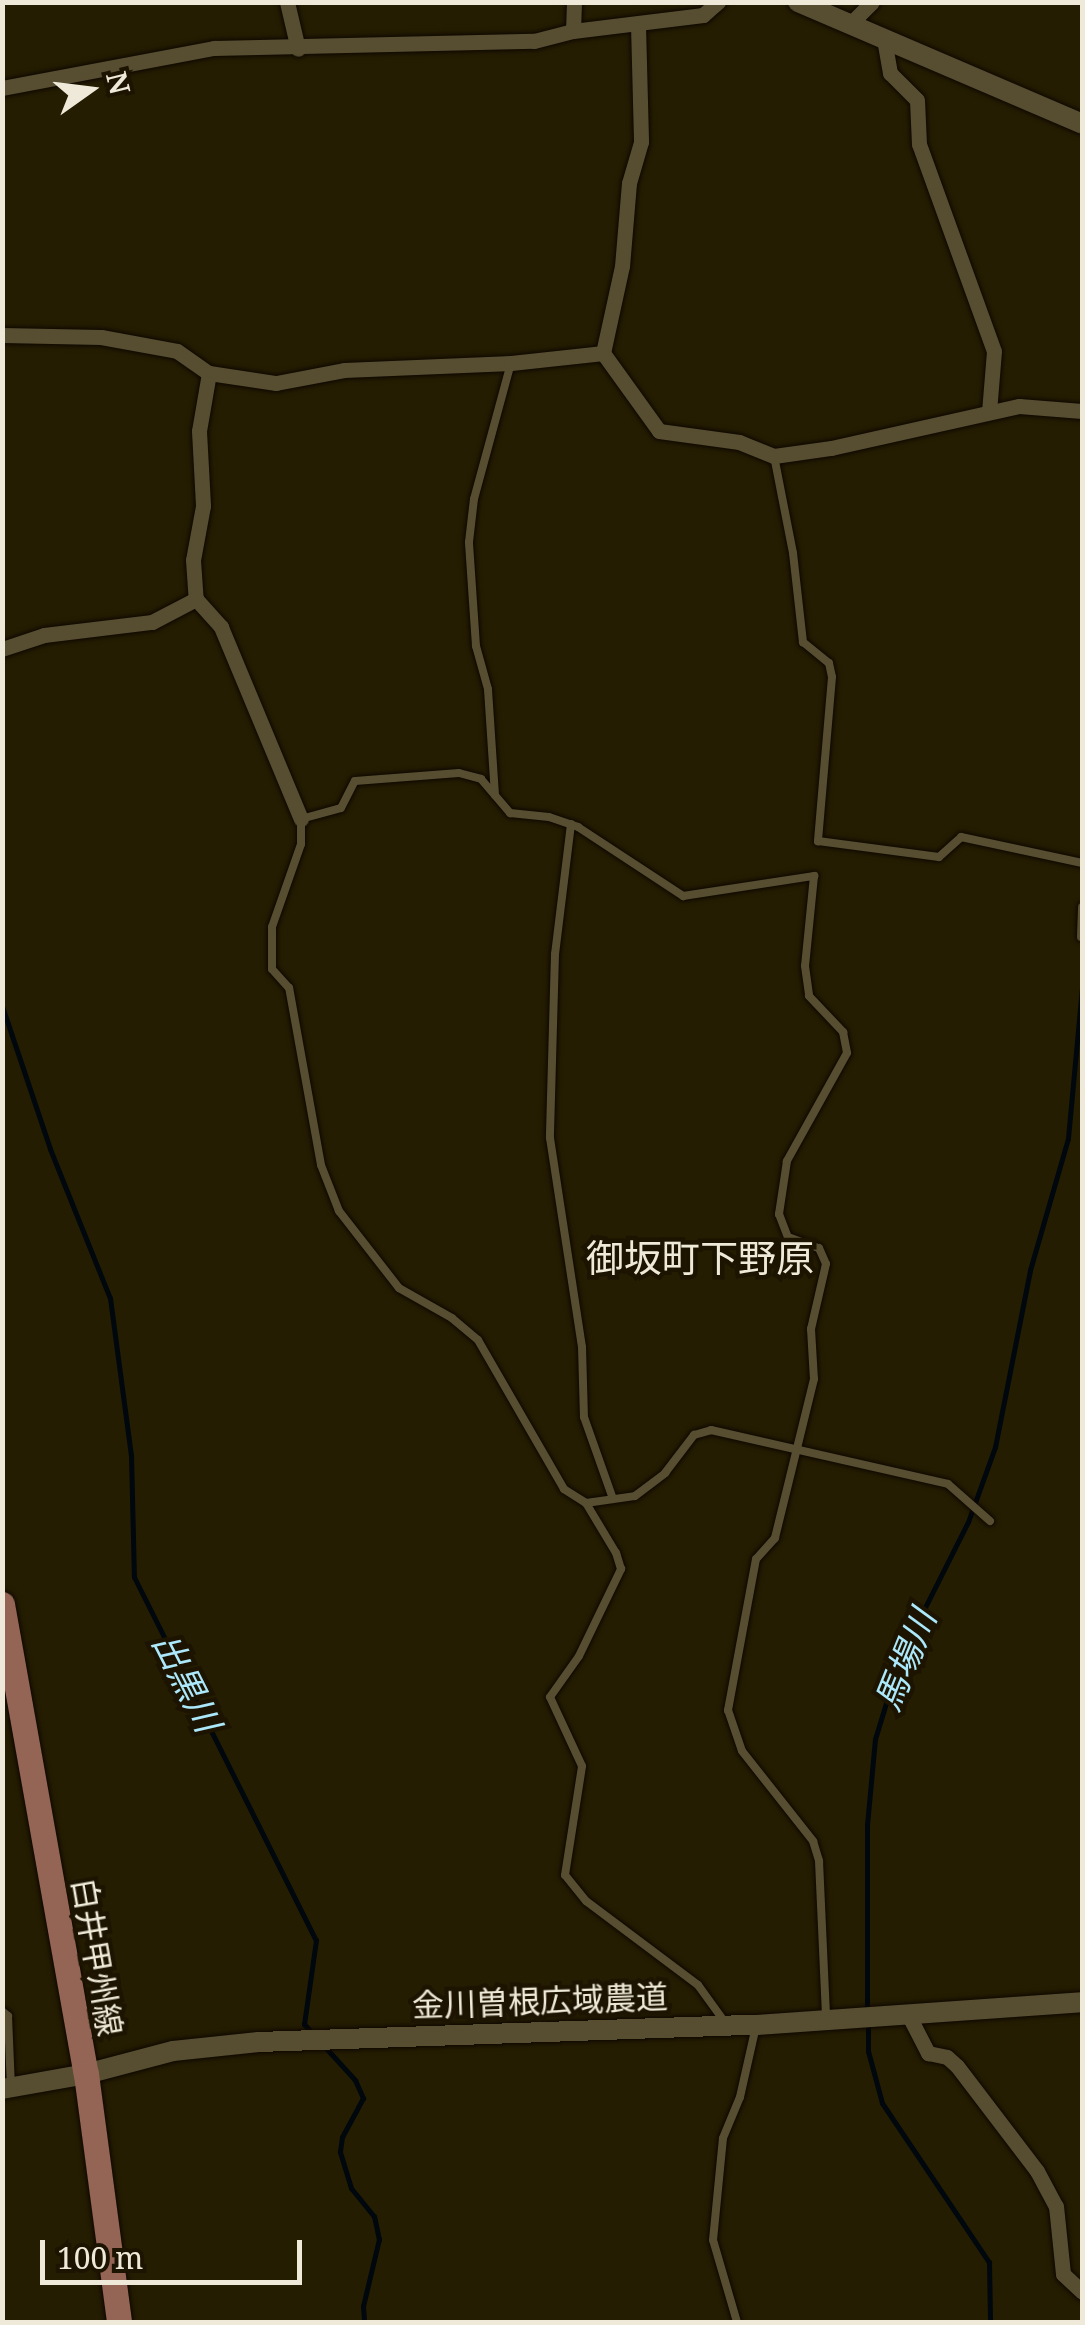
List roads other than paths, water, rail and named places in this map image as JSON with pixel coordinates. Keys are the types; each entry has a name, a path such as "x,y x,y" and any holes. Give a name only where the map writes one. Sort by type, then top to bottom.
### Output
{"main road":[{"name":"白井甲州線","path":"2,1604 86,2074 119,2322"}],"street":[{"path":"287,2 298,49"},
{"path":"573,31 574,2"},
{"path":"2,88 214,48 534,41 573,31 703,16 718,2"},
{"path":"798,2 1082,124"},
{"path":"850,24 872,2"},
{"path":"638,25 641,142 629,183 622,266 603,352 660,430 739,442 774,456 831,448 1018,406 1082,411"},
{"path":"884,39 890,73 916,100 919,144 994,351 989,412"},
{"path":"2,335 101,337 178,351 209,372 276,383 344,370 511,363 603,352"},
{"path":"209,372 199,431 204,506 193,560 196,599 220,627 301,819"},
{"path":"2,649 44,635 152,622 196,599"},
{"name":"金川曽根広域農道","path":"7,2088 86,2074 173,2050 302,2039 756,2025 1082,2002"},
{"path":"909,2016 928,2052 948,2058 957,2066 1037,2172 1056,2206 1063,2274 1082,2292"}],"lane":[{"path":"495,795 488,690 476,646 469,542 474,498 511,363"},
{"path":"774,456 793,552 803,642 829,662 832,677 818,841 939,857 961,837 1082,863"},
{"path":"727,2024 698,1985 586,1900 565,1875 582,1766 550,1697 579,1656 622,1569 586,1503 564,1489 478,1340 452,1318 399,1288 338,1211 321,1165 289,988 272,969 272,927 301,844 301,819 341,808 355,780 459,773 481,779 510,813 571,824 684,896 814,876 805,966 809,996 843,1032 847,1053 787,1161 779,1214 788,1237 819,1248 826,1264 812,1329 814,1379 774,1538 756,1559 728,1710 742,1751 813,1841 818,1861 826,2021"},
{"path":"571,824 555,954 550,1138 582,1347 584,1417 612,1500"},
{"path":"1081,937 1082,907"},
{"path":"586,1503 634,1496 665,1473 694,1436 712,1430 948,1484 986,1518"},
{"path":"2,2011 8,2016 7,2088"},
{"path":"737,2322 713,2240 723,2138 740,2097 756,2025"}],"waterway":[{"name":"馬場川","path":"867,2014 867,1825 875,1739 900,1657 968,1522 995,1447 1030,1270 1068,1138 1082,986"},
{"name":"出黒川","path":"2,1006 50,1149 110,1298 131,1456 134,1577 316,1940 304,2024 314,2035"},
{"name":"馬場川","path":"868,2025 868,2051 882,2103 989,2262 990,2322"},
{"name":"出黒川","path":"325,2047 355,2080 363,2098 342,2137 340,2152 351,2188 374,2216 379,2239 363,2306 364,2322"}],"district":[{"name":"御坂町下野原","path":"700,1258"}]}
